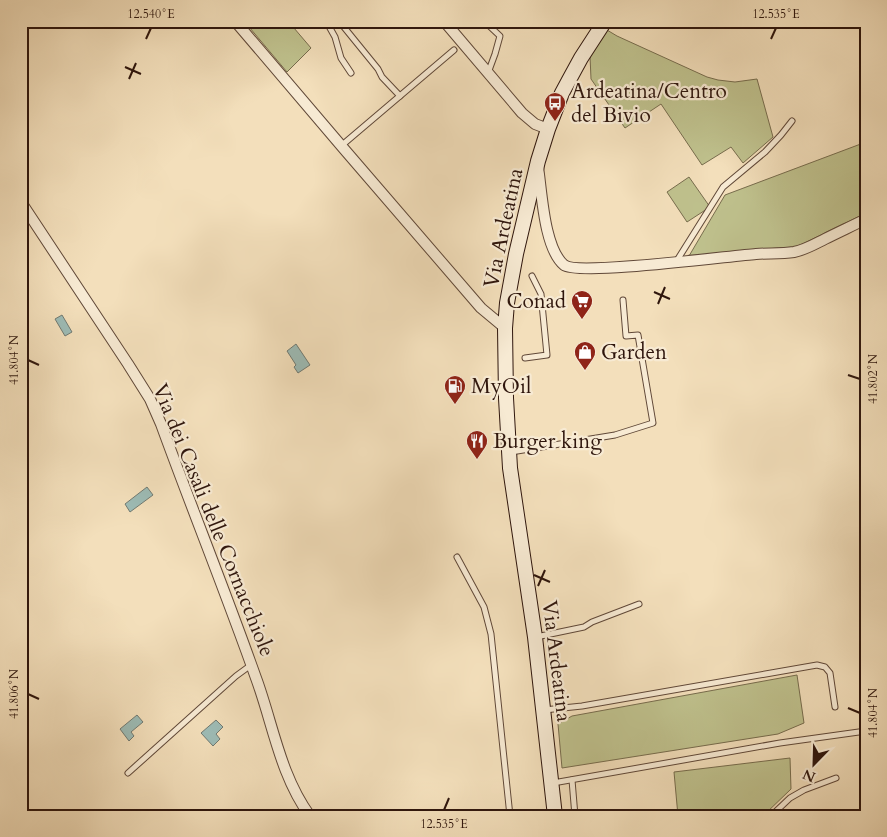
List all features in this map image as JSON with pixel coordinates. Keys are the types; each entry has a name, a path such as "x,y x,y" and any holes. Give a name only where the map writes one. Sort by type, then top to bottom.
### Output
{"main road":[{"name":"Via Ardeatina","path":"555,816 535,637 508,453 505,328 511,277 538,162 548,129 562,93 581,58 605,21"}],"street":[{"path":"235,21 480,308 505,328"},
{"path":"444,21 525,116 535,124 548,129"},
{"path":"538,162 545,222 553,247 565,265 573,268 592,269 794,252 807,248 866,219"},
{"name":"Via dei Casali delle Cornacchiole","path":"21,202 150,400 252,665 289,780 296,795 310,816"}],"lane":[{"path":"326,21 335,37 341,58 351,73"},
{"path":"338,21 378,69 382,77 400,96"},
{"path":"484,21 500,36 488,73"},
{"path":"341,146 454,50"},
{"path":"676,262 723,187 766,152 792,121"},
{"path":"525,358 547,355 541,294 532,276"},
{"path":"508,453 615,435 653,423 638,335 626,336 623,300"},
{"path":"457,557 484,607 491,634 510,816"},
{"path":"535,637 584,627 592,622 639,604"},
{"path":"128,773 236,676 252,665"},
{"path":"544,710 582,706 817,665 824,666 830,673 835,707"},
{"path":"552,783 770,745 866,731"},
{"path":"770,816 790,798 804,790 836,778"},
{"path":"572,780 575,816"}],"green space":[{"path":"244,21 288,21 311,48 287,72"},
{"path":"607,30 707,77 735,82 757,79 773,137 743,163 731,147 702,165 661,104 625,128 591,79 590,56"},
{"path":"866,142 866,213 796,247 689,256 725,195"},
{"path":"689,177 710,207 687,222 667,192"},
{"path":"797,675 804,723 778,734 562,768 558,724 572,716"},
{"path":"790,758 791,789 763,816 678,816 674,772"}],"water":[{"path":"62,315 72,332 65,336 55,319"},
{"path":"296,344 310,365 298,373 294,367 296,365 287,351"},
{"path":"147,487 153,495 130,512 125,504"},
{"path":"137,715 143,722 131,732 134,736 129,741 120,729"},
{"path":"216,720 223,727 216,734 220,739 213,746 201,733"}],"place":[{"name":"Ardeatina/Centro del Bivio","path":"555,122"},
{"name":"Conad","path":"582,320"},
{"name":"Garden","path":"585,371"},
{"name":"MyOil","path":"455,405"},
{"name":"Burger king","path":"477,460"}]}
